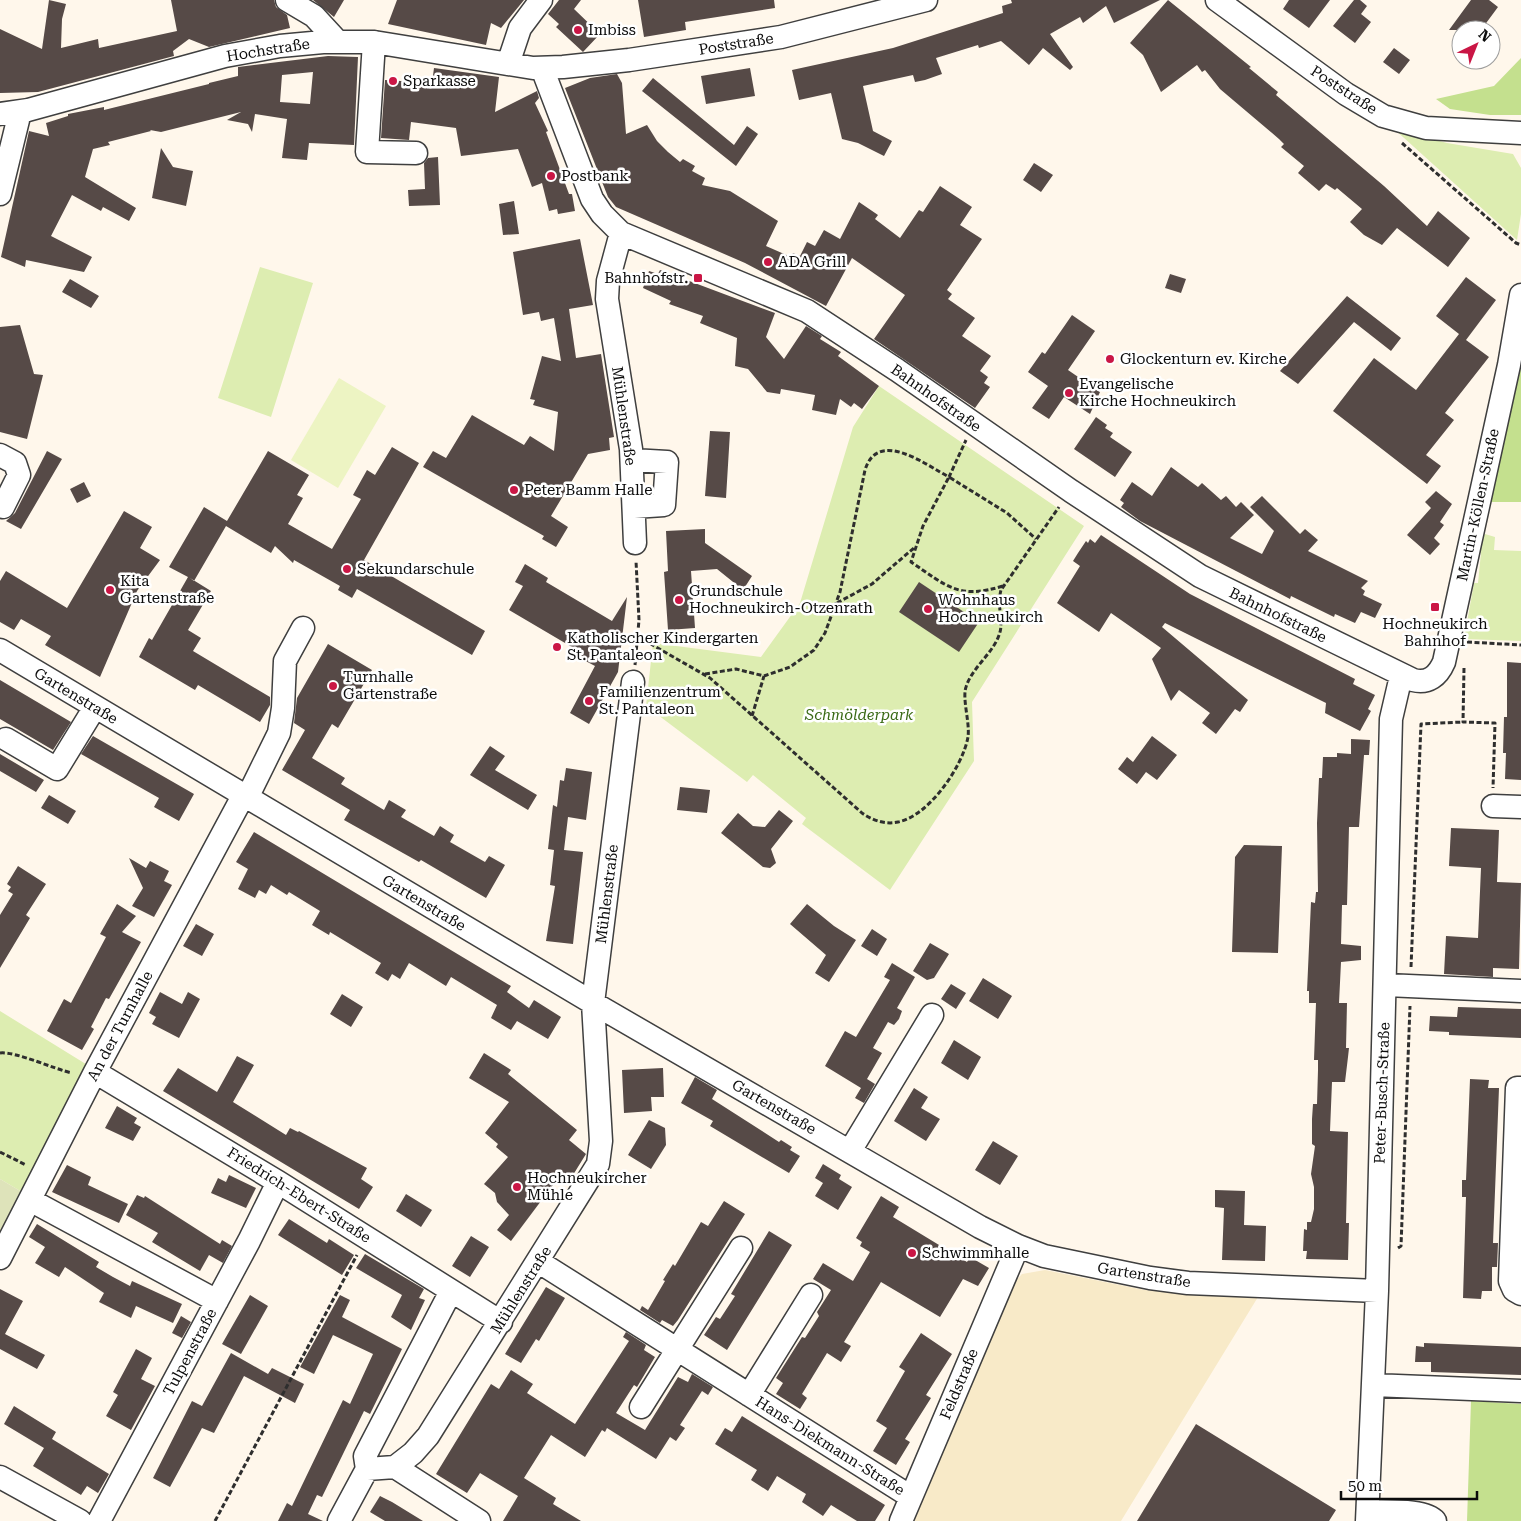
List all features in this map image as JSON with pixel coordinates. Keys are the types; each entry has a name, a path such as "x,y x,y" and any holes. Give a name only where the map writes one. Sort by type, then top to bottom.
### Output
{"street":[{"path":"287,0 314,16 337,41"},
{"path":"508,64 520,28 541,0"},
{"name":"Poststraße","path":"542,68 606,63 780,37 926,0"},
{"name":"Poststraße","path":"1217,0 1346,94 1383,116 1426,128 1521,133"},
{"name":"Hochstraße","path":"10,113 239,52 274,46 337,41 374,42 542,68"},
{"path":"374,42 367,152 416,153"},
{"name":"Bahnhofstraße","path":"542,68 592,199 602,214 621,233 807,311 1071,491 1200,576 1401,676"},
{"path":"0,194 10,113"},
{"name":"Mühlenstraße","path":"621,233 608,282 607,299 632,460 635,543"},
{"name":"Martin-Köllen-Straße","path":"1401,676 1419,682 1431,679 1441,670 1444,662 1509,365 1521,294"},
{"path":"0,455 15,463 19,475 3,507"},
{"path":"632,460 666,462 664,504 634,507"},
{"name":"An der Turnhalle","path":"0,1258 94,1075 279,733 283,708 285,661 303,628"},
{"name":"Gartenstraße","path":"0,650 594,1003 980,1227 1018,1246 1072,1263 1150,1278 1188,1283 1377,1291"},
{"name":"Peter-Busch-Straße","path":"1401,676 1391,719 1386,985 1368,1516 1421,1514 1432,1517 1435,1521"},
{"name":"Mühlenstraße","path":"395,1468 428,1436 539,1262 600,1159 601,1141 594,1003 633,682"},
{"path":"6,739 57,769 95,707"},
{"path":"1493,806 1521,807"},
{"path":"1386,985 1521,990"},
{"path":"850,1151 932,1015"},
{"name":"Friedrich-Ebert-Straße","path":"94,1075 278,1182 501,1322"},
{"path":"1521,1088 1517,1088 1510,1245 1510,1283 1514,1290 1521,1294"},
{"name":"Tulpenstraße","path":"99,1521 217,1301 278,1182"},
{"path":"30,1200 217,1301"},
{"name":"Feldstraße","path":"901,1521 1018,1246"},
{"path":"641,1407 741,1248"},
{"name":"Hans-Diekmann-Straße","path":"539,1262 911,1497"},
{"path":"339,1521 367,1469 365,1456 451,1291"},
{"name":"Hans-Diekmann-Straße","path":"748,1395 811,1295"},
{"path":"1373,1385 1521,1391"},
{"path":"367,1469 395,1468 479,1521"},
{"path":"0,1477 80,1521"}],"path":[{"path":"1383,116 1402,143 1521,246"},
{"path":"973,424 950,477 923,526 911,562 952,589 974,592 1003,586"},
{"path":"704,674 736,669 764,676 790,667 809,655 825,633 837,603 865,470 872,457 883,450 894,450 950,477 1007,513 1036,539"},
{"path":"637,636 704,674 862,813 870,818 888,823 907,819 929,804 941,790 966,746 968,729 965,688 1001,631 999,606 1003,586 1071,491"},
{"path":"633,682 639,604 635,543"},
{"path":"837,603 872,584 915,547"},
{"path":"1465,652 1466,642 1521,645"},
{"path":"1464,662 1463,722 1496,723 1493,806"},
{"path":"752,716 764,676"},
{"path":"0,1053 12,1053 52,1068 94,1075"},
{"path":"0,1152 44,1174"},
{"path":"215,1521 367,1237"}],"shaded area":[{"path":"1045,1270 1145,1290 1258,1297 1121,1521 913,1521 1011,1286 1022,1274"}],"green space":[{"path":"1521,58 1521,115 1490,115 1450,109 1436,99 1494,86"},
{"path":"1393,128 1447,143 1513,154 1521,168 1521,214 1517,240"},
{"path":"260,267 313,283 271,417 218,398"},
{"path":"1521,367 1521,502 1488,502"},
{"path":"339,378 386,406 338,488 291,460"},
{"name":"Schmölderpark","path":"879,386 1084,526 972,702 974,761 890,890 802,824 806,818 753,775 747,782 646,706 653,643 761,657 800,603 853,427"},
{"path":"1485,534 1495,537 1494,550 1521,551 1521,641 1464,639 1474,583 1478,583 1481,553 1476,552 1479,538"},
{"path":"0,1011 89,1066 22,1192 0,1179"},
{"path":"0,1179 22,1192 0,1233"},
{"path":"1471,1401 1521,1404 1521,1521 1467,1521"}],"building":[{"path":"49,0 66,4 62,19 61,48 98,39 99,48 177,31 171,0 274,0 276,7 287,15 290,28 209,47 189,39 173,51 174,56 38,92 0,93 0,29 42,49"},
{"path":"313,0 344,0 334,17"},
{"path":"397,0 524,0 501,28 491,23 486,45 388,24"},
{"name":"Imbiss","path":"559,0 581,0 574,9 600,34 583,52 556,27 559,24 548,14"},
{"path":"638,0 774,0 775,8 685,22 686,30 644,37"},
{"path":"1011,0 1160,0 1114,23 1106,6 1083,23 1080,17 1050,34 1073,67 1070,70 1043,48 1029,65 1001,41 979,48 978,45 936,58 942,74 925,80 915,82 913,75 863,86 873,131 892,141 884,156 858,143 842,139 831,93 799,100 792,70 893,48 1003,13 1002,6 1012,3"},
{"path":"1168,0 1251,67 1249,68 1278,92 1276,95 1384,186 1427,226 1438,211 1470,238 1448,267 1397,228 1382,245 1364,235 1350,222 1362,209 1337,188 1335,190 1326,184 1319,191 1298,173 1304,166 1281,147 1284,144 1220,89 1205,70 1202,72 1197,65 1161,92 1143,55 1130,43"},
{"path":"1289,0 1330,0 1309,28 1283,9"},
{"path":"1354,0 1360,0 1367,6 1361,14 1371,22 1355,43 1333,26"},
{"path":"1471,0 1489,0 1498,7 1488,20 1456,20"},
{"path":"1394,48 1410,60 1399,74 1383,62"},
{"path":"328,56 358,57 354,145 309,143 307,160 282,158 287,119 255,114 252,132 248,124 227,120 241,112 161,132 150,130 108,142 110,145 93,149 85,177 136,208 129,221 103,207 101,211 72,195 51,236 92,257 84,272 26,260 25,267 1,257 29,131 49,136 46,123 68,116 68,114 104,107 104,110 238,76 238,67","holes":["313,72 310,104 280,102 282,75"]},
{"path":"434,68 499,77 495,112 537,91 539,98 535,103 548,131 546,132 569,194 572,194 575,211 558,214 557,209 549,211 542,183 532,187 518,149 461,156 456,128 411,122 409,140 381,138 385,80 432,83"},
{"path":"750,68 755,96 706,104 701,76"},
{"path":"617,74 622,83 626,134 647,125 657,141 668,152 680,162 683,159 695,166 692,171 705,178 702,185 730,191 778,221 766,246 791,257 793,253 800,256 807,242 815,246 824,230 840,239 859,202 878,215 875,219 900,238 919,210 923,212 940,186 972,207 960,225 982,239 947,290 952,294 948,299 975,318 962,336 991,356 980,371 988,377 984,383 990,387 975,408 874,339 905,295 852,258 826,306 745,263 616,207 608,197 565,88 590,78"},
{"path":"653,78 734,145 747,126 758,134 736,166 642,91"},
{"path":"161,148 173,167 193,171 186,206 152,198"},
{"path":"438,157 440,205 409,206 408,190 425,189 424,163 428,158"},
{"path":"1034,163 1053,175 1041,192 1023,180"},
{"path":"514,201 519,234 503,235 499,204"},
{"path":"580,239 593,305 569,309 576,358 601,354 614,437 609,438 610,450 588,454 551,516 568,527 556,547 542,539 544,536 423,467 433,451 446,458 472,415 524,445 530,436 554,451 558,412 533,405 535,400 530,399 542,356 561,361 554,318 541,321 539,312 523,315 513,252"},
{"path":"660,270 775,313 766,337 784,359 806,326 822,336 820,339 841,352 838,356 879,386 862,409 854,403 851,407 840,399 836,415 812,410 815,395 781,389 780,394 767,392 748,369 735,366 737,338 700,323 703,316 669,304 671,301 643,288 649,271 658,274"},
{"path":"1170,274 1186,279 1181,293 1165,288"},
{"path":"1466,277 1496,300 1466,340 1489,357 1445,413 1454,420 1426,455 1441,466 1427,484 1333,411 1374,358 1416,390 1459,334 1436,316"},
{"path":"70,279 99,296 91,308 62,292"},
{"path":"1347,296 1401,338 1391,351 1354,322 1298,384 1280,371"},
{"path":"1072,315 1095,331 1068,370 1100,392 1090,414 1064,397 1049,419 1032,408 1048,386 1028,372 1042,352 1045,354"},
{"path":"20,325 34,374 43,375 27,439 0,432 0,327"},
{"path":"1096,417 1107,425 1105,428 1113,433 1110,437 1132,452 1115,477 1074,449"},
{"path":"710,431 730,432 726,498 705,496"},
{"path":"392,447 419,463 364,560 485,631 472,655 357,589 352,598 338,590 340,586 294,560 293,563 275,546 271,553 226,526 194,581 211,591 188,630 201,638 193,651 270,697 270,705 260,722 198,685 195,690 139,657 149,638 152,640 188,577 169,567 204,507 227,521 268,451 309,475 297,495 303,498 288,524 332,549 361,499 353,495 367,470 375,475"},
{"path":"47,451 62,459 21,529 6,521 15,513"},
{"path":"1171,467 1198,487 1202,483 1221,500 1226,496 1236,507 1241,502 1254,515 1230,538 1262,554 1274,531 1250,507 1262,496 1300,534 1305,529 1318,540 1308,551 1368,581 1361,588 1365,591 1363,595 1382,604 1375,618 1361,612 1355,623 1335,614 1334,617 1291,596 1290,599 1140,521 1121,507 1124,503 1120,500 1132,482 1152,496"},
{"path":"84,482 91,496 77,503 70,489"},
{"path":"1436,491 1452,504 1440,522 1444,525 1434,538 1440,544 1430,555 1407,535 1431,508 1425,502"},
{"path":"124,511 152,527 140,548 160,560 137,591 100,677 45,645 51,636 21,619 14,630 0,622 0,581 6,571 67,608"},
{"name":"Grundschule Hochneukirch-Otzenrath","path":"705,529 705,543 752,576 743,590 717,569 691,571 695,628 668,630 664,572 668,571 666,531"},
{"path":"1101,535 1190,594 1355,679 1353,684 1375,695 1368,709 1371,711 1360,731 1325,713 1326,703 1165,623 1162,627 1248,700 1240,712 1235,709 1216,734 1202,723 1210,713 1179,690 1171,701 1152,659 1161,648 1111,613 1099,632 1057,603 1080,566 1073,561 1078,553 1086,541 1088,543 1090,539 1095,543"},
{"path":"525,564 548,578 546,582 612,621 627,597 618,672 589,724 570,713 595,666 580,658 582,653 509,610 523,586 515,582"},
{"name":"Wohnhaus Hochneukirch","path":"919,582 979,622 959,652 899,612"},
{"path":"328,644 372,670 338,728 332,724 312,758 345,778 341,784 384,810 389,800 406,810 401,817 434,836 440,826 454,835 450,842 485,862 489,856 505,865 486,898 421,860 419,862 344,820 350,810 282,770 305,730 294,723 297,698"},
{"path":"1507,662 1521,663 1521,780 1505,779 1506,753 1503,753 1504,717 1507,717"},
{"path":"0,680 71,722 53,750 0,719"},
{"path":"93,736 194,794 179,821 154,807 159,798 81,754"},
{"path":"1152,736 1177,755 1157,780 1146,772 1137,784 1118,769 1127,757 1133,762"},
{"path":"1351,739 1370,740 1369,755 1364,755 1359,827 1349,827 1347,905 1342,905 1341,944 1361,946 1361,960 1341,962 1339,1003 1347,1003 1346,1048 1349,1048 1345,1082 1332,1082 1330,1131 1348,1132 1346,1223 1349,1223 1348,1260 1306,1259 1307,1251 1303,1251 1304,1229 1307,1230 1307,1222 1311,1222 1314,1209 1314,1187 1311,1174 1315,1146 1312,1144 1312,1119 1313,1104 1317,1104 1318,1070 1318,1060 1314,1060 1316,1003 1309,1003 1309,991 1307,991 1311,902 1315,903 1316,892 1318,892 1317,823 1319,778 1322,778 1323,757 1337,757 1337,753 1351,754"},
{"path":"490,746 505,756 495,770 537,795 528,810 470,775"},
{"path":"0,754 44,780 36,792 0,771"},
{"path":"566,768 592,772 586,820 568,817 564,850 583,852 573,944 546,941 555,886 550,885 554,850 548,849 553,805 557,807 560,780 564,781"},
{"path":"680,787 710,790 707,813 677,810"},
{"path":"49,795 76,811 68,824 41,808"},
{"path":"779,810 793,821 771,849 776,863 770,868 763,867 721,833 738,813 753,826 765,827"},
{"path":"1451,828 1499,830 1497,882 1521,883 1519,969 1493,968 1493,977 1444,974 1446,936 1478,938 1481,868 1449,866"},
{"path":"254,832 511,986 507,992 529,1008 534,1000 561,1017 548,1039 517,1021 511,1030 491,1018 497,1005 451,977 446,986 409,963 400,979 392,974 388,981 375,973 381,963 330,932 329,935 312,925 320,911 289,892 287,895 271,885 266,894 259,890 255,898 238,889 248,869 236,862"},
{"path":"1244,845 1282,846 1278,953 1232,952 1235,857"},
{"path":"129,858 146,868 150,861 169,871 164,881 172,885 154,917 132,906 143,888"},
{"path":"18,866 46,884 26,915 30,918 0,968 0,915 13,894 8,891 11,887 7,884"},
{"path":"117,904 136,916 122,932 141,942 109,999 106,998 91,1027 94,1029 82,1050 47,1031 64,999 71,1003 106,937 100,934"},
{"path":"807,904 834,926 856,940 829,982 815,973 826,955 790,924"},
{"path":"196,924 214,934 202,956 183,946"},
{"path":"872,929 887,939 877,956 861,946"},
{"path":"930,943 949,954 934,978 927,980 913,971"},
{"path":"892,963 915,977 897,1008 902,1011 899,1019 894,1025 888,1022 873,1048 882,1053 867,1079 875,1084 864,1103 855,1098 861,1088 825,1066 845,1031 856,1037 890,980 884,977"},
{"path":"983,978 1012,996 998,1019 969,1001"},
{"path":"951,984 966,993 956,1009 941,999"},
{"path":"160,992 182,1004 188,992 200,999 179,1038 152,1024 156,1017 149,1013"},
{"path":"342,994 363,1007 351,1027 330,1014"},
{"path":"1458,1007 1521,1009 1521,1038 1449,1035 1449,1032 1429,1031 1430,1016 1457,1017"},
{"path":"954,1040 981,1057 968,1080 941,1063"},
{"path":"484,1053 511,1070 508,1074 577,1130 569,1140 586,1154 568,1183 559,1177 511,1241 497,1230 509,1215 497,1202 495,1193 484,1184 508,1157 496,1147 498,1144 485,1133 509,1102 469,1078"},
{"path":"237,1056 254,1065 233,1102 286,1135 290,1128 299,1131 367,1168 361,1179 373,1187 359,1209 163,1091 178,1068 217,1092"},
{"path":"663,1068 664,1097 651,1097 652,1111 624,1113 622,1070"},
{"path":"695,1077 717,1090 712,1099 779,1142 781,1140 792,1147 790,1150 800,1156 789,1173 710,1126 713,1121 681,1103"},
{"path":"1470,1079 1489,1080 1488,1088 1499,1088 1493,1243 1498,1243 1497,1267 1492,1267 1492,1291 1482,1291 1481,1299 1463,1298 1466,1197 1462,1197 1462,1180 1466,1180"},
{"path":"914,1088 928,1097 921,1108 940,1119 926,1141 894,1121"},
{"path":"117,1106 137,1118 134,1123 141,1127 133,1141 105,1128"},
{"path":"649,1120 665,1128 666,1145 651,1169 628,1155"},
{"path":"993,1141 1018,1156 1000,1185 975,1170"},
{"path":"823,1164 841,1175 839,1179 852,1187 838,1210 815,1196 823,1183 815,1178"},
{"path":"67,1165 91,1177 88,1185 128,1204 119,1223 52,1192"},
{"path":"229,1175 256,1188 246,1208 211,1193 218,1178 226,1182"},
{"path":"1215,1190 1245,1191 1244,1225 1266,1226 1265,1261 1222,1260 1224,1208 1215,1207"},
{"path":"406,1194 432,1210 421,1227 396,1211"},
{"path":"137,1195 144,1198 145,1196 220,1244 222,1240 232,1246 223,1263 209,1255 200,1271 152,1242 158,1233 126,1215"},
{"path":"881,1196 899,1207 893,1217 967,1262 970,1257 989,1268 978,1286 963,1279 940,1317 881,1282 844,1342 851,1346 841,1362 827,1353 802,1394 807,1398 800,1409 776,1394 783,1383 776,1378 802,1337 805,1338 819,1316 817,1312 831,1290 813,1279 823,1263 853,1281 870,1252 860,1246 862,1242 856,1238"},
{"path":"724,1201 745,1214 678,1320 673,1326 662,1320 660,1323 640,1310 642,1306 648,1310 665,1281 663,1280 673,1264 675,1266 701,1222 708,1226"},
{"path":"289,1219 327,1243 329,1239 354,1255 342,1275 278,1235"},
{"path":"37,1224 99,1262 96,1267 113,1277 130,1286 132,1281 182,1304 173,1323 136,1306 131,1318 99,1302 104,1293 65,1267 59,1277 35,1263 45,1247 29,1237"},
{"path":"769,1231 792,1245 727,1350 704,1335 716,1317 720,1319 735,1296 731,1294"},
{"path":"471,1236 489,1247 470,1277 452,1266"},
{"path":"365,1254 424,1289 419,1298 425,1300 411,1330 391,1317 402,1295 356,1268"},
{"path":"546,1287 565,1298 539,1341 536,1339 521,1363 505,1354"},
{"path":"0,1289 23,1301 5,1334 45,1355 37,1369 0,1349"},
{"path":"250,1295 268,1306 241,1354 222,1344"},
{"path":"340,1295 350,1300 342,1317 402,1349 370,1414 364,1411 322,1497 317,1495 308,1514 323,1521 278,1521 287,1503 292,1506 343,1400 350,1404 373,1354 333,1335 314,1374 300,1367"},
{"path":"181,1316 191,1322 182,1338 172,1333"},
{"path":"626,1332 646,1345 644,1350 655,1357 637,1387 634,1385 616,1413 645,1430 678,1377 688,1382 692,1374 713,1387 708,1395 702,1391 680,1425 685,1428 676,1441 670,1437 656,1459 607,1428 605,1432 602,1430 585,1457 551,1435 524,1478 556,1498 553,1504 581,1521 503,1521 518,1496 480,1473 467,1493 436,1474 491,1384 499,1389 511,1370 533,1384 527,1393 575,1424 629,1341 623,1337"},
{"path":"921,1333 952,1354 926,1395 931,1398 905,1439 910,1442 896,1465 873,1451 887,1428 876,1421 905,1371 899,1367"},
{"path":"1424,1343 1521,1347 1521,1375 1431,1372 1431,1362 1415,1362 1416,1346 1424,1347"},
{"path":"136,1349 152,1358 141,1379 155,1386 131,1430 106,1416 118,1395 113,1392"},
{"path":"231,1353 268,1374 272,1368 304,1384 295,1403 244,1376 214,1433 202,1428 170,1487 153,1478 192,1401 202,1406"},
{"path":"14,1406 56,1432 52,1439 109,1474 98,1493 87,1486 81,1495 33,1466 44,1448 4,1424"},
{"path":"742,1416 885,1505 875,1521 857,1521 831,1505 823,1516 802,1502 806,1494 777,1476 768,1491 751,1480 757,1470 715,1444 725,1428 732,1432"},
{"path":"1196,1424 1336,1510 1329,1521 1137,1521"},
{"path":"380,1496 423,1521 385,1521 370,1512"}],"place":[{"name":"Imbiss","path":"578,30"},
{"name":"Sparkasse","path":"393,81"},
{"name":"Postbank","path":"551,176"},
{"name":"ADA Grill","path":"768,262"},
{"name":"Bahnhofstr.","path":"698,278"},
{"name":"Glockenturn ev. Kirche","path":"1110,359"},
{"name":"Evangelische Kirche Hochneukirch","path":"1069,393"},
{"name":"Peter Bamm Halle","path":"514,490"},
{"name":"Sekundarschule","path":"347,569"},
{"name":"Kita Gartenstraße","path":"110,590"},
{"name":"Grundschule Hochneukirch-Otzenrath","path":"679,600"},
{"name":"Hochneukirch Bahnhof","path":"1435,607"},
{"name":"Wohnhaus Hochneukirch","path":"928,609"},
{"name":"Katholischer Kindergarten St. Pantaleon","path":"557,647"},
{"name":"Turnhalle Gartenstraße","path":"333,686"},
{"name":"Familienzentrum St. Pantaleon","path":"589,701"},
{"name":"Hochneukircher Mühle","path":"517,1187"},
{"name":"Schwimmhalle","path":"912,1253"}]}
